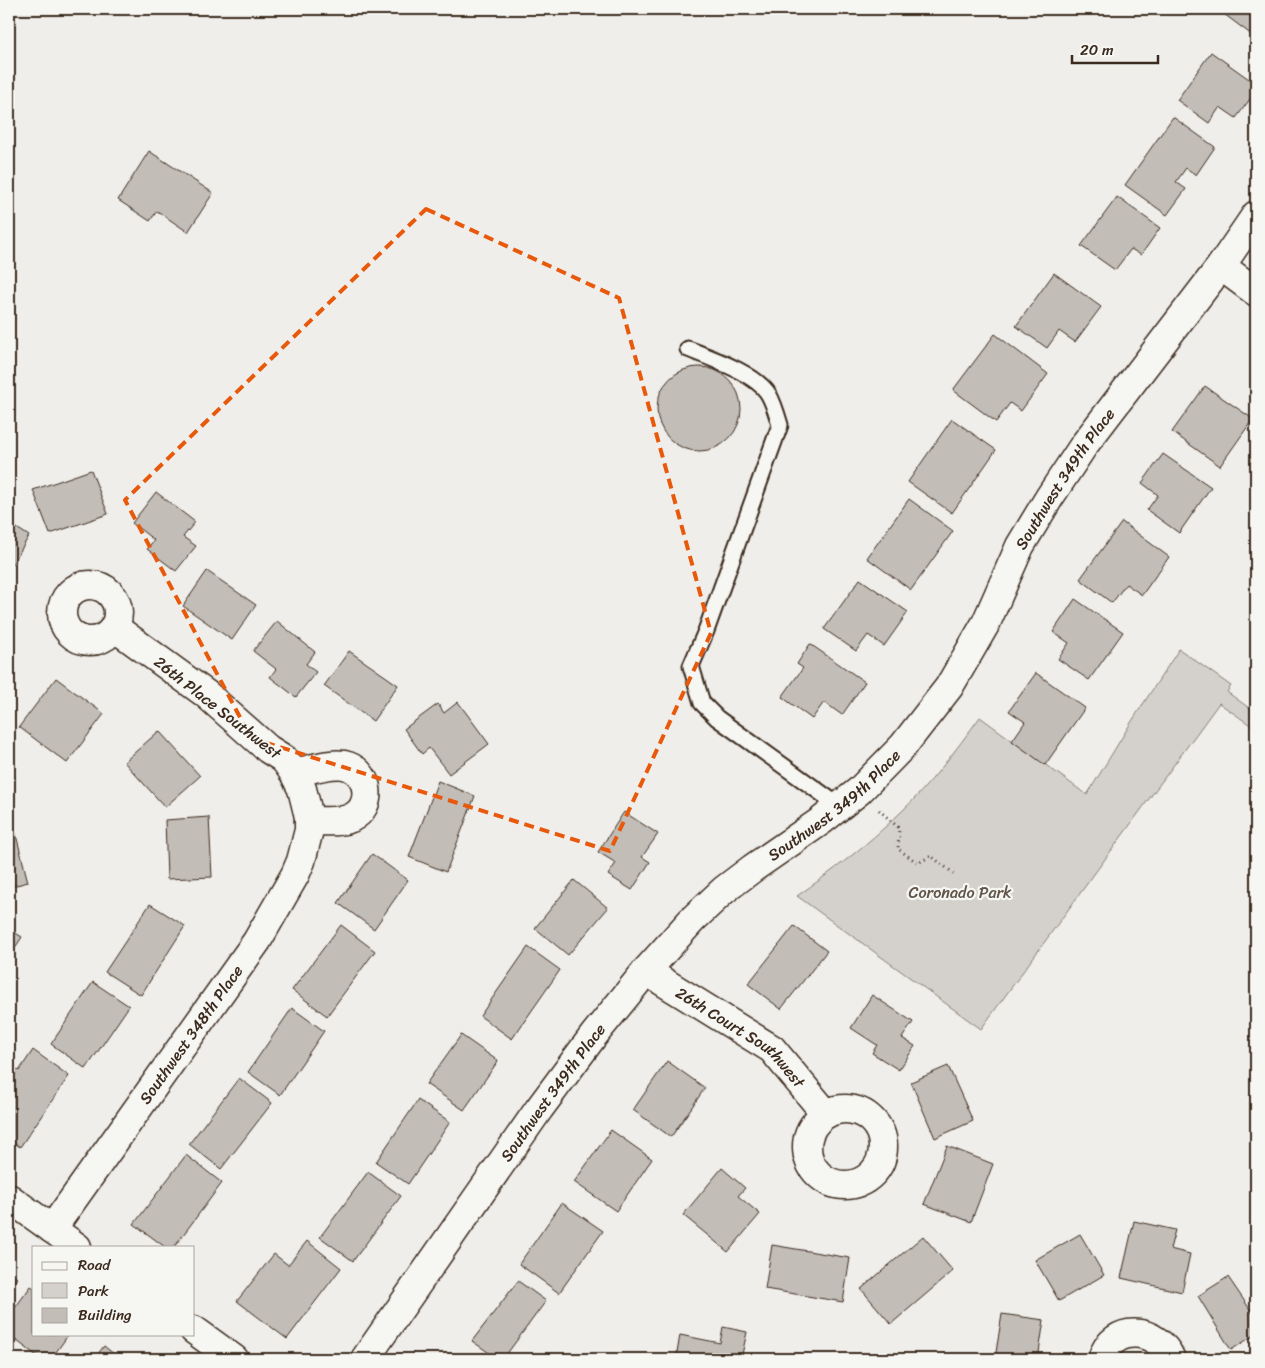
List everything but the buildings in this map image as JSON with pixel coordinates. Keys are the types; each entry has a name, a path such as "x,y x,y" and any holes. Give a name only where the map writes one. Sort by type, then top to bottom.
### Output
{"street":[{"name":"Southwest 349th Place","path":"366,1359 539,1109 594,1035 646,971 692,920 724,890 849,798 903,746 949,687 986,623 1020,546 1049,498 1084,445 1221,266 1256,215"},
{"path":"1221,266 1256,292"},
{"name":"26th Place Southwest","path":"114,627 206,694 268,749 284,759 294,773 307,804 309,826 342,821 353,817 362,810 366,800 367,789 364,778 356,770 336,764 294,773"},
{"name":"Southwest 348th Place","path":"52,1229 257,941 295,875 301,861 309,826"},
{"name":"26th Court Southwest","path":"646,971 772,1049 826,1114"},
{"path":"9,1198 76,1246"},
{"path":"195,1331 234,1359"},
{"path":"1102,1359 1111,1343 1122,1336 1134,1333 1147,1335 1158,1341 1167,1350 1170,1359"}],"lane":[{"path":"688,349 729,364 764,388 770,397 780,425 706,631 691,666 702,704 717,718 849,798"}],"path":[{"path":"849,798 899,828 898,849 918,862 931,856 957,876"}],"highlighted area":[{"path":"426,209 619,298 711,633 610,851 251,738 125,500"}],"green space":[{"name":"Coronado Park","path":"1179,649 1231,686 1227,692 1256,713 1256,729 1219,703 981,1029 797,896 862,847 910,803 942,767 980,717 1087,795"}]}
